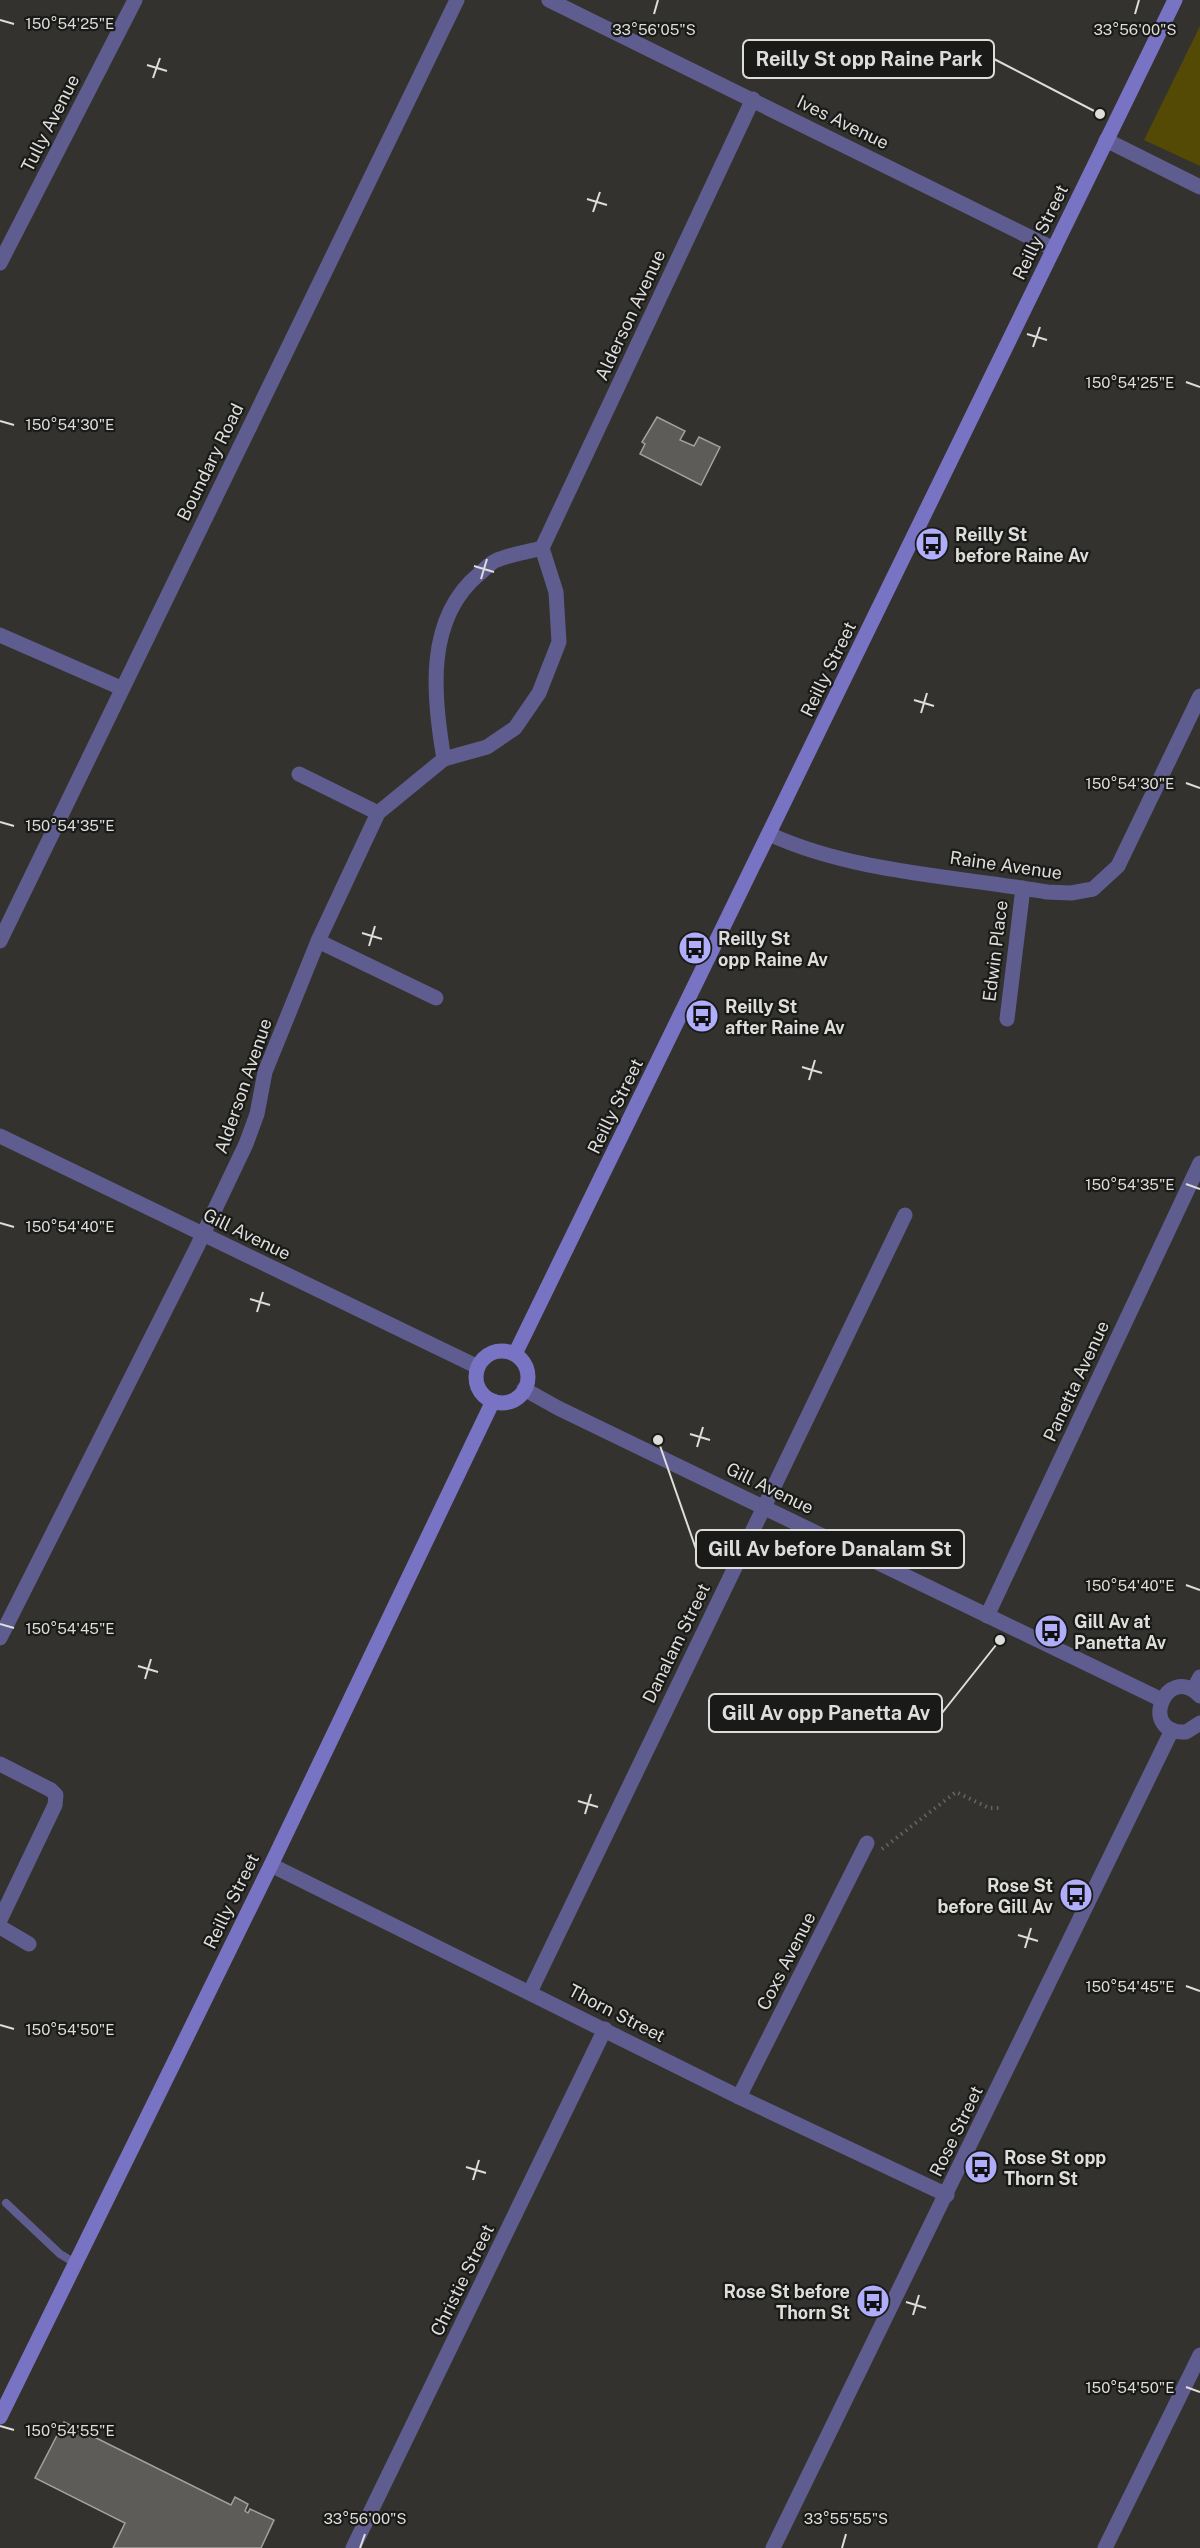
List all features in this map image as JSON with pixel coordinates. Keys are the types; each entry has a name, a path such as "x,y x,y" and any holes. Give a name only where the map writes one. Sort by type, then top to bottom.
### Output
{"main road":[{"name":"Reilly Street","path":"515,1354 1175,0"},
{"path":"507,1351 515,1354 525,1366 527,1381 524,1389 514,1400 493,1401 485,1397 476,1383 477,1367 489,1354 507,1351"},
{"name":"Reilly Street","path":"0,2416 271,1865 493,1401"}],"street":[{"name":"Tully Avenue","path":"0,263 135,0"},
{"name":"Boundary Road","path":"0,941 457,0"},
{"name":"Ives Avenue","path":"549,0 1054,249"},
{"name":"Alderson Avenue","path":"0,1638 204,1234 246,1144 257,1114 265,1072 318,941 378,813 444,759 487,747 515,728 539,693 559,642 556,592 542,548 753,99"},
{"path":"1106,140 1200,187"},
{"path":"444,759 435,687 438,646 451,610 465,586 496,560 542,548"},
{"path":"0,634 121,688"},
{"name":"Raine Avenue","path":"769,834 799,847 845,861 1023,888 1071,893 1093,889 1118,866 1200,696"},
{"path":"299,774 378,813"},
{"name":"Edwin Place","path":"1007,1019 1023,888"},
{"path":"318,941 436,998"},
{"name":"Gill Avenue","path":"0,1136 477,1367"},
{"name":"Panetta Avenue","path":"987,1616 1200,1163"},
{"name":"Danalam Street","path":"530,1992 905,1215"},
{"name":"Gill Avenue","path":"524,1389 558,1408 1162,1700"},
{"path":"1198,1688 1172,1689 1162,1700 1160,1714 1166,1726 1172,1730 1186,1732 1200,1723"},
{"name":"Rose Street","path":"773,2548 1172,1730"},
{"path":"0,1764 51,1790 56,1796 55,1805 0,1920"},
{"name":"Coxs Avenue","path":"739,2097 874,1847"},
{"name":"Thorn Street","path":"271,1865 739,2097 947,2195"},
{"path":"0,1927 30,1944"},
{"name":"Christie Street","path":"353,2548 605,2029"},
{"path":"1105,2548 1200,2355"}],"lane":[{"path":"6,2203 60,2254 75,2263"}],"path":[{"path":"874,1847 956,1791 989,1808 999,1808"}],"shaded area":[{"path":"1200,26 1200,166 1144,140"}],"building":[{"path":"657,417 685,431 680,440 694,446 699,437 720,447 701,485 640,454 645,444 642,442"},
{"path":"64,2422 231,2505 235,2497 248,2504 245,2511 248,2513 250,2509 274,2520 261,2548 113,2548 125,2523 35,2478"}],"place":[{"name":"Reilly St opp Raine Park","path":"1100,114"},
{"name":"Reilly St before Raine Av","path":"932,544"},
{"name":"Reilly St opp Raine Av","path":"695,948"},
{"name":"Reilly St after Raine Av","path":"702,1016"},
{"name":"Gill Av before Danalam St","path":"658,1440"},
{"name":"Gill Av at Panetta Av","path":"1051,1631"},
{"name":"Gill Av opp Panetta Av","path":"1000,1640"},
{"name":"Rose St before Gill Av","path":"1076,1895"},
{"name":"Rose St opp Thorn St","path":"981,2167"},
{"name":"Rose St before Thorn St","path":"873,2301"}]}
